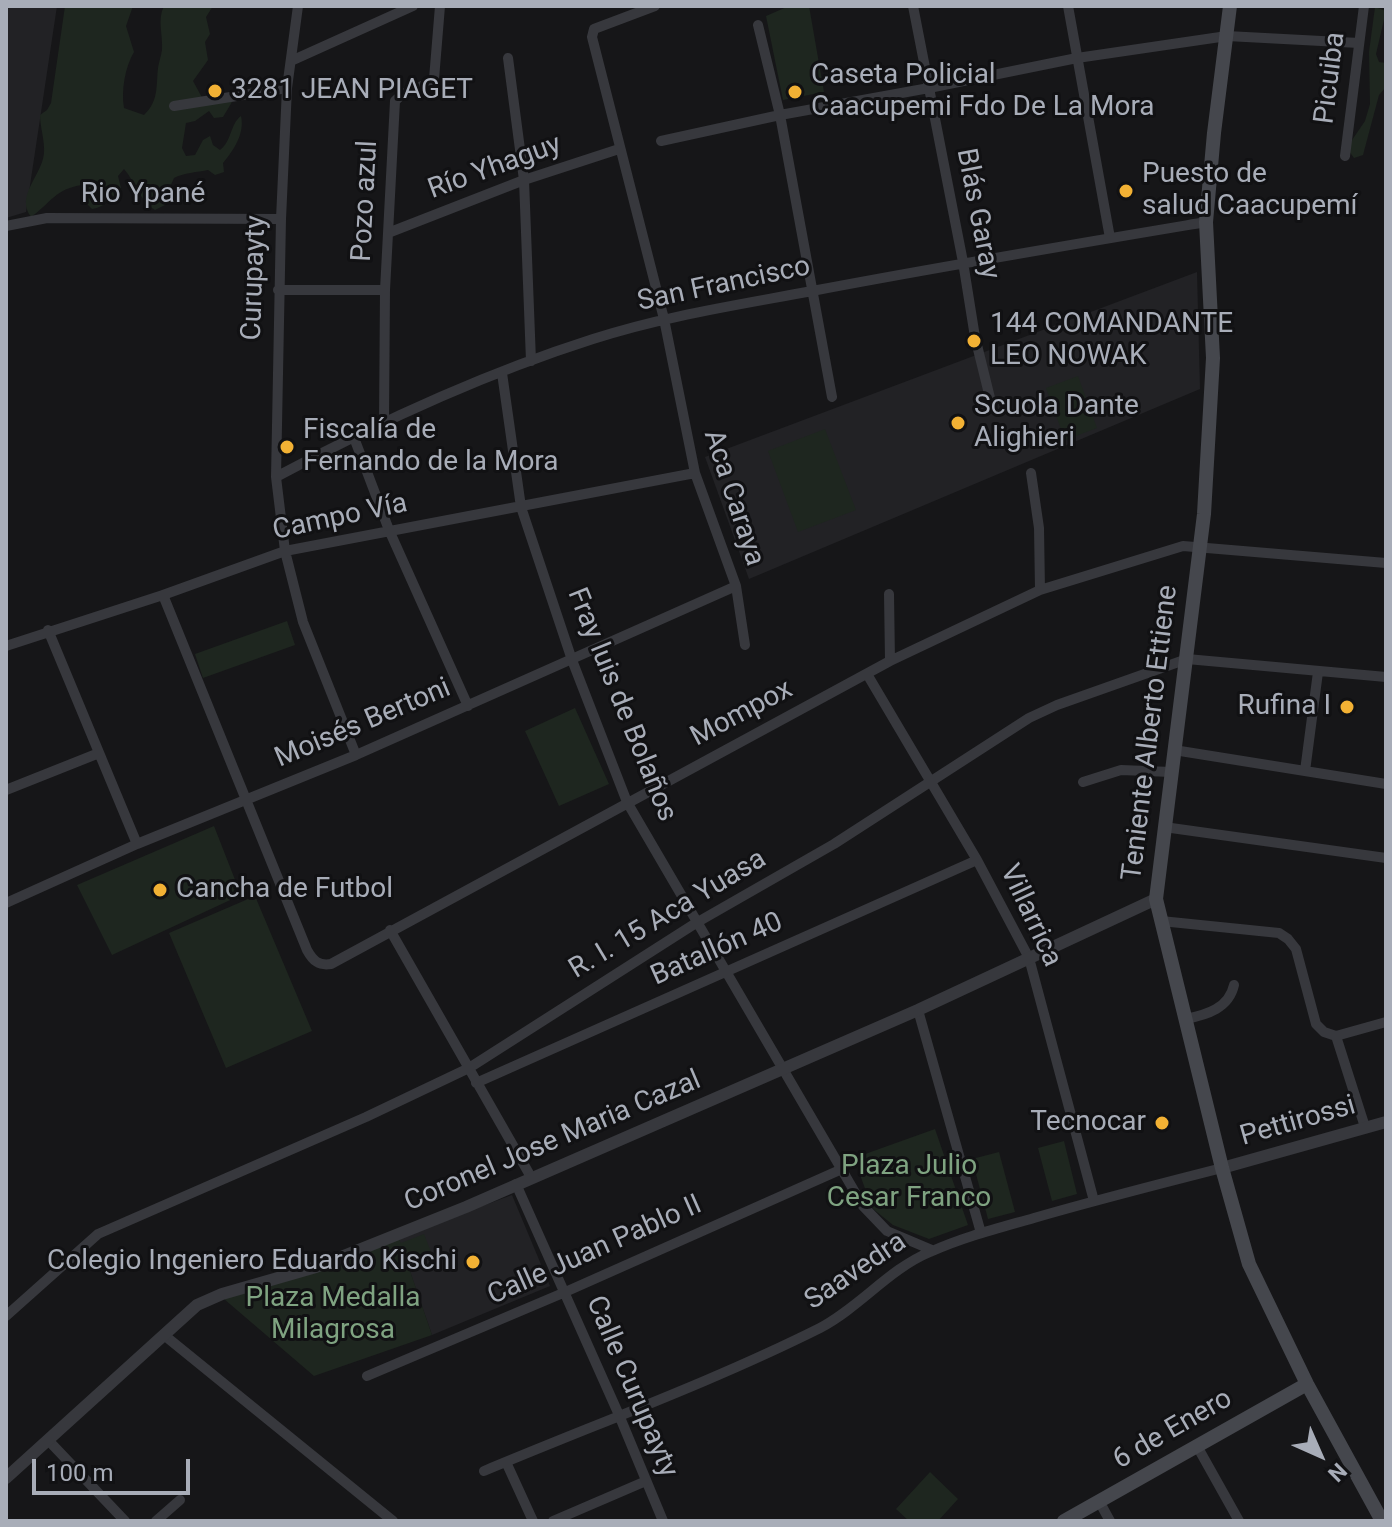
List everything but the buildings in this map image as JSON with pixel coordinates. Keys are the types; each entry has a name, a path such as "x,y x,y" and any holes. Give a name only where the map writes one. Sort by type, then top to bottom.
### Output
{"main road":[{"name":"Teniente Alberto Ettiene","path":"1230,6 1206,222 1213,358 1200,547 1156,899 1222,1168 1249,1264 1307,1384 1382,1521"},
{"name":"6 de Enero","path":"1064,1521 1307,1384"}],"street":[{"name":"Curupayty","path":"298,6 287,88 278,290 276,477 285,551 303,622 356,755"},
{"path":"291,61 413,6"},
{"name":"Pozo azul","path":"384,421 385,290 395,101 399,95 427,85 434,79 440,6"},
{"name":"Aca Caraya","path":"655,6 594,29 592,37 664,319 695,473 736,586 745,645"},
{"name":"Blás Garay","path":"913,6 975,337 992,406"},
{"path":"1068,6 1110,238"},
{"name":"Picuiba","path":"1345,156 1364,6"},
{"path":"758,25 780,115 832,397"},
{"path":"661,141 1077,58 1227,36 1359,43"},
{"path":"508,58 524,180 531,361"},
{"path":"174,106 287,88"},
{"name":"Río Yhaguy","path":"388,233 524,180 619,149"},
{"name":"Rio Ypané","path":"6,226 47,218 281,219"},
{"name":"San Francisco","path":"276,477 353,435 531,361 664,319 963,262 1206,222"},
{"path":"278,290 385,290"},
{"name":"Fray luis de Bolaños","path":"502,373 521,507 572,660 627,802 863,1206 875,1221 900,1238 932,1250"},
{"path":"353,435 389,530 468,706"},
{"name":"Campo Vía","path":"6,646 285,551 695,473"},
{"path":"1031,473 1039,528 1040,590"},
{"name":"Mompox","path":"247,798 311,958 324,965 331,964 890,661 1040,590 1183,546 1386,563"},
{"name":"Moisés Bertoni","path":"6,903 137,844 356,755 736,586"},
{"path":"889,594 890,661"},
{"path":"163,595 247,798"},
{"path":"48,630 137,844"},
{"name":"R. I. 15 Aca Yuasa","path":"6,1316 98,1234 366,1117 469,1068 696,923 834,844 1029,718 1057,705 1187,659 1386,677"},
{"path":"1305,771 1318,672"},
{"name":"Villarrica","path":"867,674 977,860 1029,958 1094,1201"},
{"path":"1174,750 1386,784"},
{"path":"6,790 99,753"},
{"path":"1083,782 1121,770 1171,772"},
{"path":"1164,827 1386,858"},
{"name":"Batallón 40","path":"476,1083 977,860"},
{"name":"Coronel Jose Maria Cazal","path":"6,1478 197,1305 222,1294 316,1267 404,1233 918,1010 1156,899"},
{"path":"1161,921 1279,933 1296,949 1316,1024 1324,1032 1336,1036 1386,1022"},
{"path":"390,930 531,1177"},
{"path":"1185,1019 1217,1010 1231,997 1234,985"},
{"path":"918,1010 981,1233"},
{"path":"1336,1036 1365,1127"},
{"name":"Pettirossi","path":"1222,1168 1386,1122"},
{"name":"Saavedra","path":"484,1471 821,1327 842,1315 915,1258 932,1250 1094,1201 1222,1168"},
{"name":"Calle Juan Pablo II","path":"367,1376 842,1169"},
{"name":"Calle Curupayty","path":"516,1184 663,1521"},
{"path":"164,1335 393,1521"},
{"path":"48,1440 125,1521"},
{"path":"1197,1446 1239,1521"},
{"path":"506,1462 533,1521"},
{"path":"553,1521 646,1481"},
{"path":"156,1521 180,1500"},
{"path":"1099,1501 1110,1521"}],"shaded area":[{"path":"6,6 57,6 26,212 6,218"},
{"name":"Scuola Dante Alighieri","path":"1197,272 1200,389 749,579 705,457"},
{"name":"Colegio Ingeniero Eduardo Kischi","path":"512,1195 550,1286 432,1335 398,1237"}],"green space":[{"path":"65,6 133,6 126,26 134,52 126,72 123,101 124,108 144,115 156,93 164,6 213,6 206,17 210,34 205,42 208,60 193,81 205,103 229,94 232,102 223,117 214,118 209,111 186,123 182,148 186,156 195,155 203,140 210,136 213,145 220,150 241,116 240,135 223,163 224,172 215,175 208,170 174,178 167,194 173,200 181,198 185,190 193,188 181,201 155,210 145,201 124,169 118,176 122,192 116,199 110,193 104,204 92,209 86,203 82,185 60,193 31,217 26,201 44,153 40,115 51,103"},
{"path":"789,6 809,6 824,92 783,100 766,16"},
{"path":"1375,7 1386,11 1376,54 1379,62 1386,63 1386,87 1379,95 1363,155 1354,158 1349,151 1350,143 1365,121 1370,104 1369,52"},
{"path":"1078,376 1097,428 1065,440 1046,388"},
{"path":"825,429 856,510 798,532 768,451"},
{"path":"287,621 295,645 203,678 195,654"},
{"path":"575,708 609,784 559,806 525,731"},
{"name":"Cancha de Futbol","path":"214,826 241,895 112,955 77,885"},
{"path":"255,896 312,1031 226,1068 169,933"},
{"name":"Plaza Julio Cesar Franco","path":"935,1129 968,1225 929,1239 893,1225 872,1208 854,1158"},
{"path":"1064,1141 1077,1194 1052,1201 1038,1148"},
{"path":"999,1152 1015,1212 988,1219 972,1159"},
{"name":"Plaza Medalla Milagrosa","path":"424,1234 431,1252 407,1262 432,1335 314,1376 224,1299 398,1237 401,1243"},
{"path":"930,1472 958,1499 938,1521 909,1521 896,1509"}],"place":[{"name":"3281 JEAN PIAGET","path":"215,91"},
{"name":"Caseta Policial Caacupemi Fdo De La Mora","path":"795,92"},
{"name":"Puesto de salud Caacupemí","path":"1126,191"},
{"name":"144 COMANDANTE LEO NOWAK","path":"974,341"},
{"name":"Scuola Dante Alighieri","path":"958,423"},
{"name":"Fiscalía de Fernando de la Mora","path":"287,447"},
{"name":"Rufina I","path":"1347,707"},
{"name":"Cancha de Futbol","path":"160,890"},
{"name":"Tecnocar","path":"1162,1123"},
{"name":"Colegio Ingeniero Eduardo Kischi","path":"473,1262"}]}
